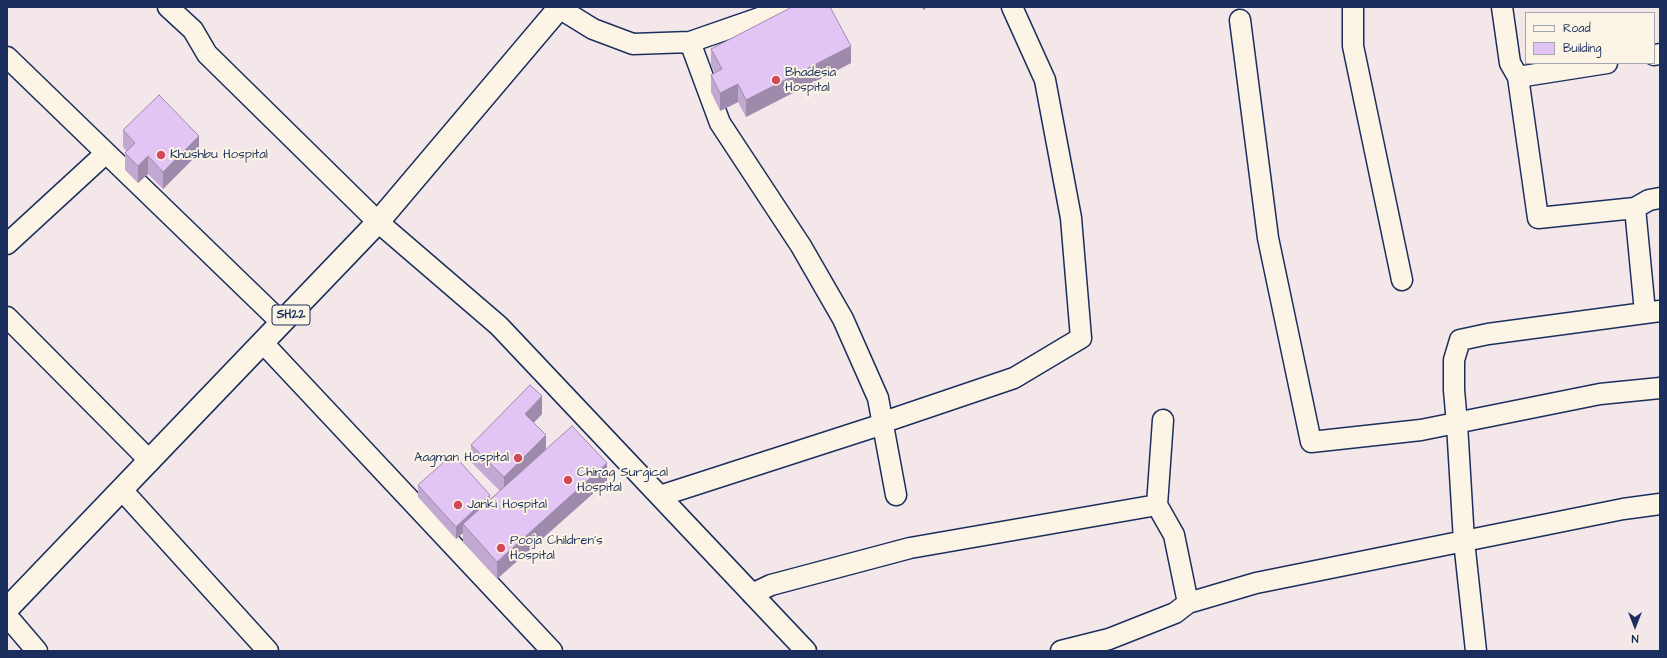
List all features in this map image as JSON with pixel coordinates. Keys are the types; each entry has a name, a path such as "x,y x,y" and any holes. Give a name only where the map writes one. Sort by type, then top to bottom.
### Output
{"main road":[{"name":"SH22","path":"7,610 378,222 560,8"}],"street":[{"path":"168,7 193,30 207,54 378,222 499,326 806,651"},
{"path":"560,8 593,30 633,44 690,42 791,7"},
{"path":"660,496 883,424 884,422 1014,378 1081,338 1071,218 1045,80 1012,7"},
{"path":"1353,7 1353,46 1402,280"},
{"path":"1502,7 1510,64 1518,77 1538,218 1635,208 1649,200 1660,198"},
{"path":"1240,20 1268,238 1311,442 1421,430 1457,424 1600,394 1660,388"},
{"path":"690,42 720,123 801,246 843,320 878,398 896,495"},
{"path":"7,57 282,323"},
{"path":"1518,77 1601,64"},
{"path":"7,244 106,153"},
{"path":"1476,651 1464,541 1454,390 1454,360 1460,340 1488,334 1652,311 1635,208"},
{"path":"7,318 150,461"},
{"path":"263,343 552,651"},
{"path":"1163,420 1157,505 1174,535 1188,603"},
{"path":"122,490 268,651"},
{"path":"1061,651 1117,636 1175,613 1188,603 1256,583 1623,509 1660,504"},
{"path":"752,594 771,585 910,548 1157,505"},
{"path":"7,616 37,651"}],"building":[{"path":"792,7 830,7 851,46 746,100 738,84 720,93 711,75 722,69 711,49"},
{"path":"159,95 199,136 163,172 148,156 138,166 125,153 135,143 123,130"},
{"path":"530,385 542,396 525,414 546,435 504,477 471,445"},
{"path":"572,426 607,463 497,562 463,524"},
{"path":"453,454 490,495 456,527 418,485"}],"place":[{"name":"Bhadesia Hospital","path":"776,80"},
{"name":"Khushbu Hospital","path":"161,155"},
{"name":"Aagman Hospital","path":"518,458"},
{"name":"Chirag Surgical Hospital","path":"568,480"},
{"name":"Janki Hospital","path":"458,505"},
{"name":"Pooja Children's Hospital","path":"501,548"}]}
